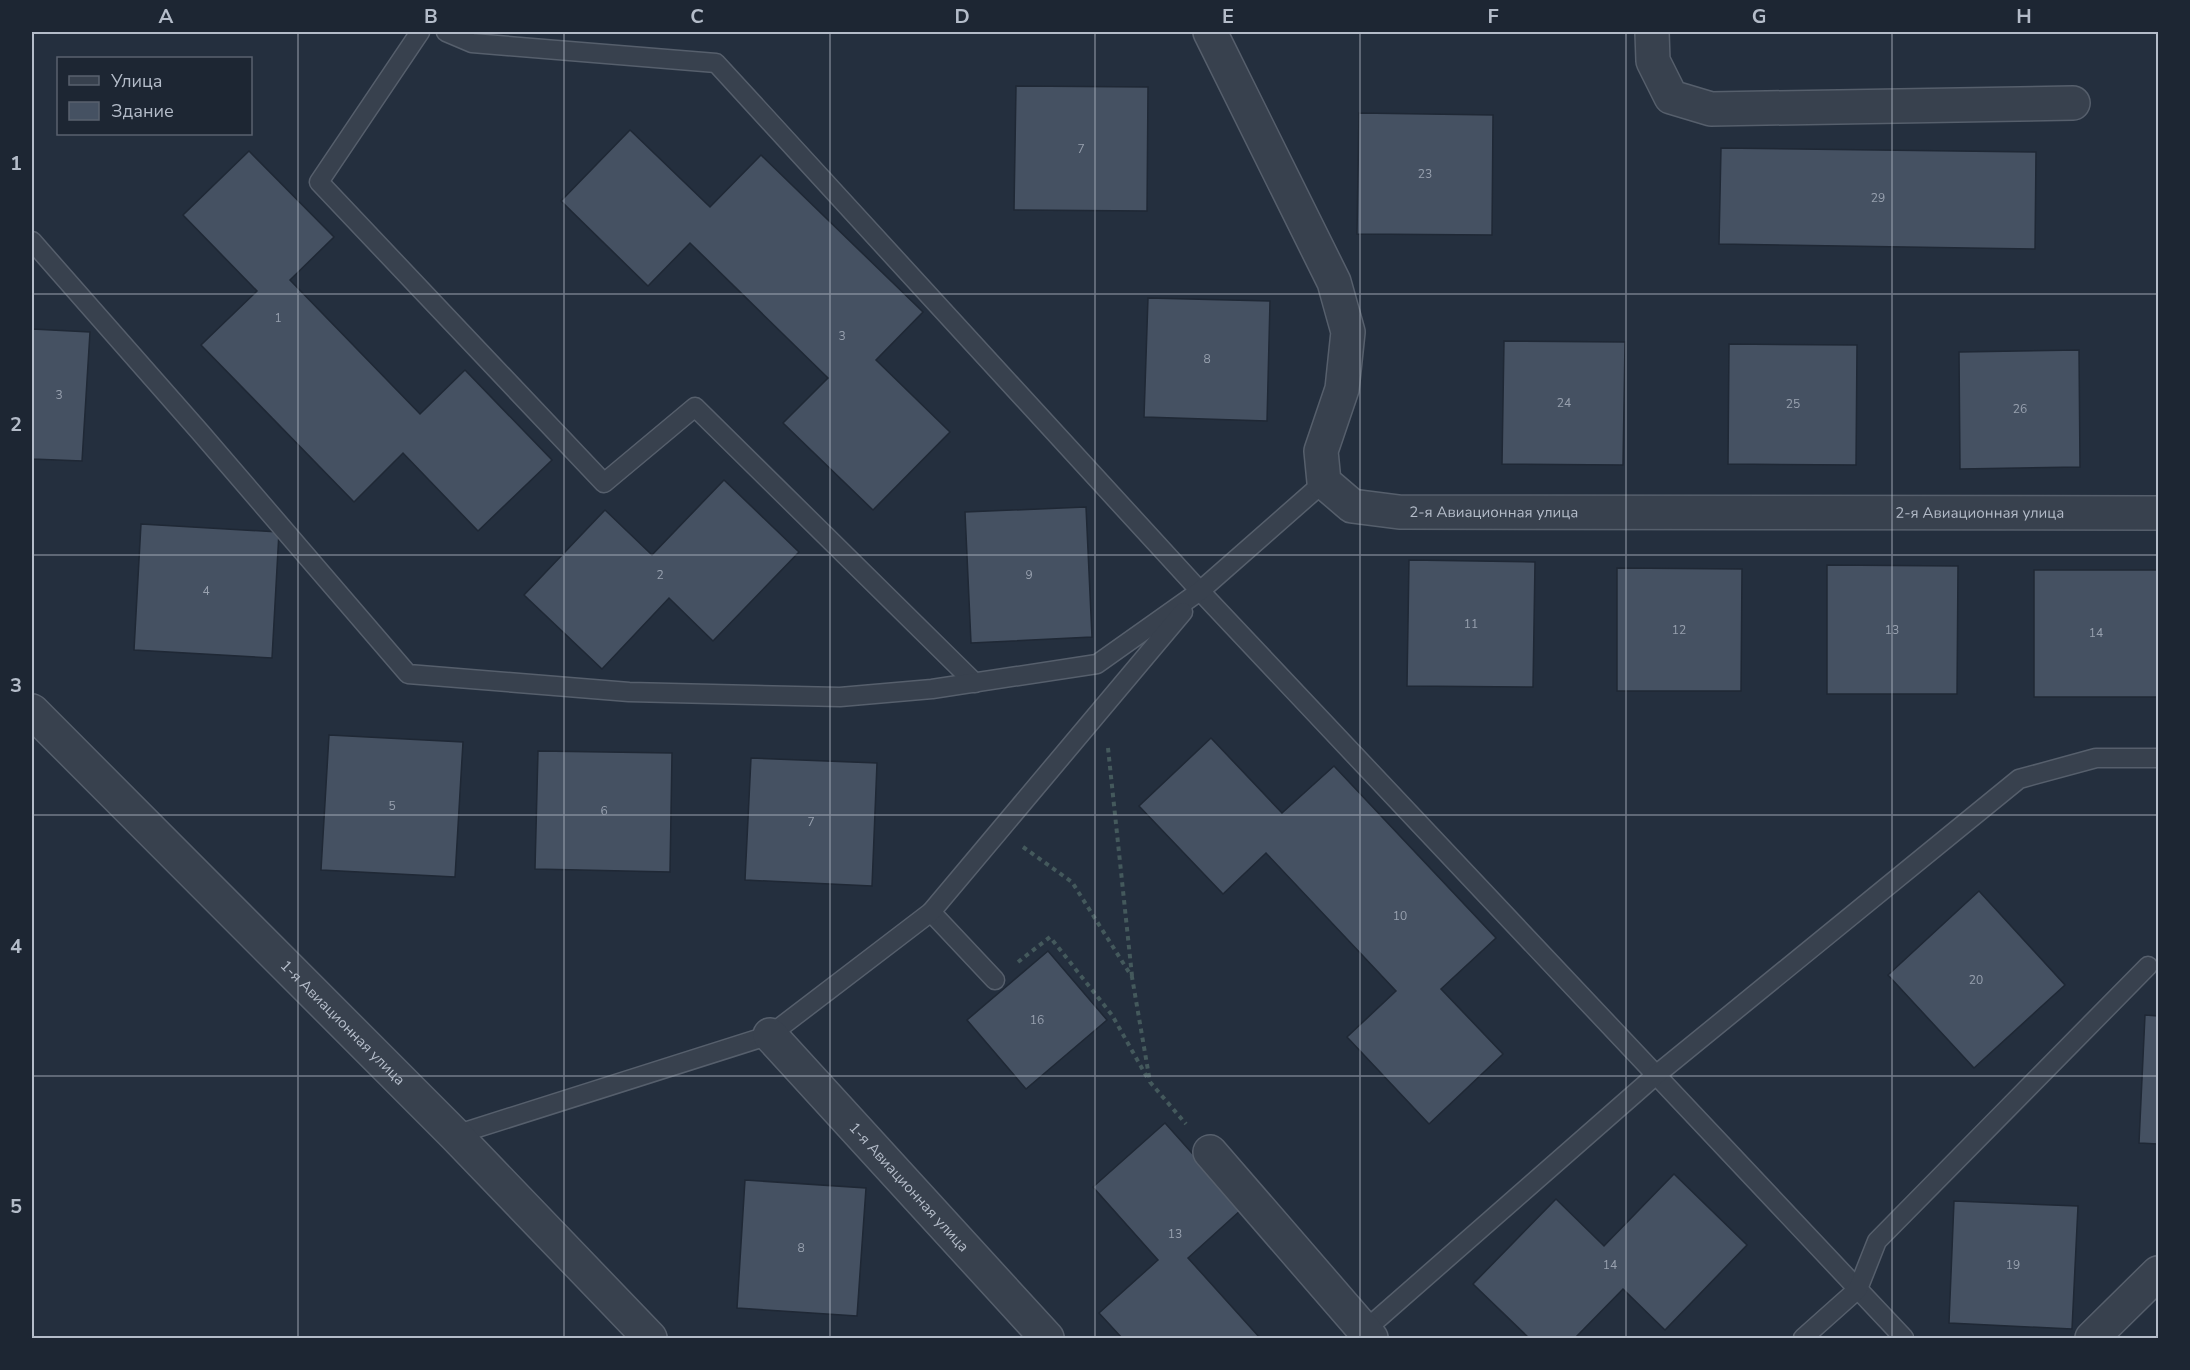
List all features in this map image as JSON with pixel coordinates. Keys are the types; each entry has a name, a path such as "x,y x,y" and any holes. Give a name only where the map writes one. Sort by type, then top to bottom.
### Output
{"street":[{"path":"1210,32 1334,282 1348,332 1342,389 1322,451 1324,482"},
{"path":"1652,32 1653,61 1671,97 1712,109 2073,104"},
{"name":"2-я Авиационная улица","path":"1324,482 1352,506 1399,512 2158,513"},
{"name":"1-я Авиационная улица","path":"32,711 455,1135 650,1338"},
{"name":"1-я Авиационная улица","path":"770,1035 1047,1338"},
{"path":"1210,1152 1367,1335"},
{"path":"2092,1338 2158,1273"}],"lane":[{"path":"420,32 319,182 604,483 695,406 975,682"},
{"path":"446,32 472,43 716,63 1200,591 1904,1338"},
{"path":"32,241 200,432 408,675 629,692 840,697 932,689 1097,664 1200,591 1324,482"},
{"path":"455,1135 770,1035 931,912 1200,591"},
{"path":"1367,1335 1656,1075 2019,779 2096,758 2158,758"},
{"path":"931,912 995,980"},
{"path":"1803,1338 1858,1289 1877,1241 2148,966"}],"path":[{"path":"1104,705 1132,977 1150,1082"},
{"path":"1000,830 1072,882 1132,977"},
{"path":"995,980 1050,937 1112,1015 1150,1082 1210,1152"}],"building":[{"path":"1016,86 1148,87 1147,211 1014,210"},
{"path":"1359,113 1493,115 1492,235 1357,234"},
{"path":"630,130 710,207 761,155 923,312 876,360 950,432 873,510 783,423 828,378 690,243 648,286 561,201"},
{"path":"1721,148 2036,152 2035,249 1719,244"},
{"path":"249,151 334,237 290,280 420,414 465,370 552,460 478,531 403,453 354,502 201,345 257,291 183,215"},
{"path":"1148,298 1270,301 1267,421 1144,417"},
{"path":"32,329 90,332 82,461 32,459"},
{"path":"1504,341 1625,342 1623,465 1502,464"},
{"path":"1729,344 1857,345 1856,465 1728,464"},
{"path":"2079,350 2080,467 1960,469 1959,352"},
{"path":"724,480 799,552 713,641 669,598 602,669 524,595 605,510 652,555"},
{"path":"1086,507 1092,637 971,643 965,512"},
{"path":"141,524 279,532 272,658 134,650"},
{"path":"1409,560 1535,562 1533,687 1407,686"},
{"path":"1827,565 1958,566 1957,694 1827,694"},
{"path":"1617,568 1742,569 1741,691 1617,691"},
{"path":"2034,570 2158,570 2158,697 2034,697"},
{"path":"329,735 463,742 455,877 321,870"},
{"path":"1211,738 1282,813 1334,766 1496,938 1441,989 1503,1054 1429,1124 1347,1037 1396,991 1266,853 1223,894 1139,806"},
{"path":"538,751 672,753 670,872 535,869"},
{"path":"751,758 877,763 872,886 745,880"},
{"path":"1979,891 2065,985 1974,1068 1888,975"},
{"path":"1048,951 1107,1020 1026,1089 967,1020"},
{"path":"2145,1015 2158,1016 2158,1144 2139,1143"},
{"path":"1165,1123 1242,1209 1188,1258 1260,1338 1122,1338 1099,1313 1158,1260 1093,1187"},
{"path":"1674,1174 1747,1245 1665,1330 1623,1289 1575,1338 1529,1338 1473,1284 1556,1199 1604,1246"},
{"path":"745,1180 866,1188 857,1316 737,1308"},
{"path":"1954,1201 2078,1206 2072,1329 1949,1323"}]}
